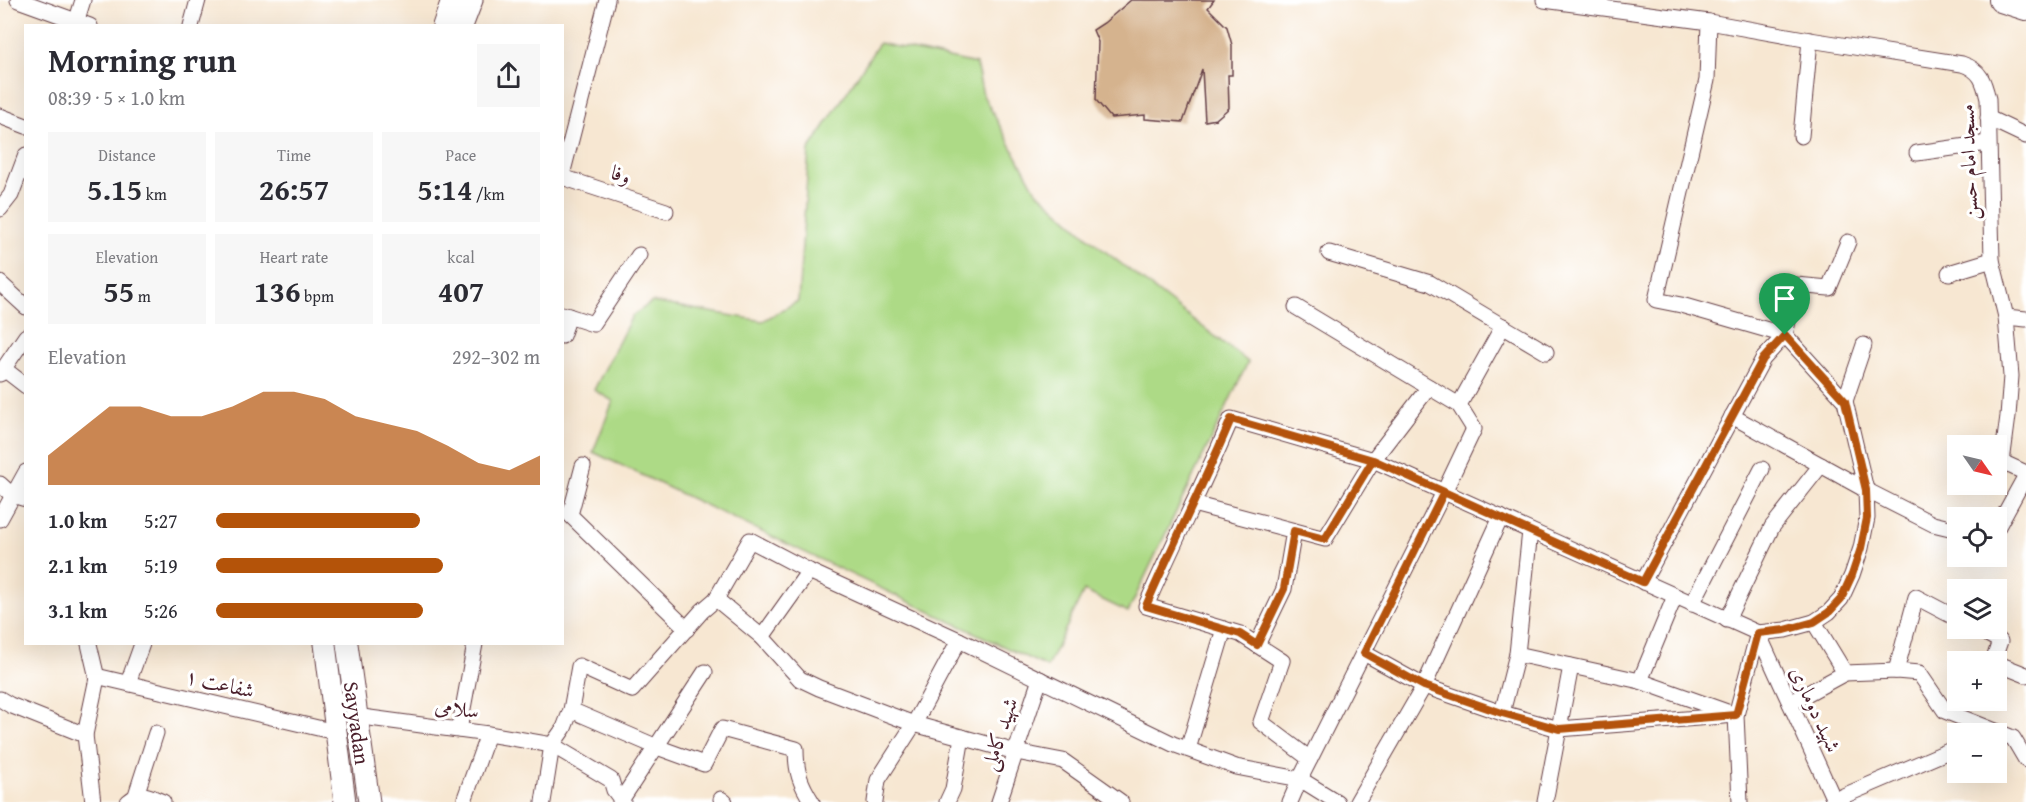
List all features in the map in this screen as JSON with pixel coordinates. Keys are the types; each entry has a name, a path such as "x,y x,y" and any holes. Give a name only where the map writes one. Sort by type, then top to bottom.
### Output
{"main road":[{"path":"444,24 452,0"},
{"path":"463,24 472,0"},
{"path":"2001,0 2026,8"},
{"name":"Sayyadan","path":"325,645 345,802"},
{"name":"Sayyadan","path":"347,645 369,802"}],"street":[{"path":"18,0 81,24 83,0"},
{"path":"192,24 198,0"},
{"path":"564,168 607,0"},
{"name":"مسجد امام حسن","path":"1544,0 1709,22 1970,66 1978,72 1983,79 1988,99 1992,260 2006,316 2011,376 2002,462 2026,475 2007,510"},
{"path":"1310,759 1262,722 1282,661 1240,634 1146,606 1172,545 1214,461 1231,419 1373,460 1758,633 1785,630 1814,622 1829,612 1841,599 1861,548 1867,518 1866,490 1845,401 1785,335 1656,300 1707,80 1709,22"},
{"path":"1801,136 1810,40"},
{"path":"0,116 24,125"},
{"path":"1989,118 2026,136"},
{"path":"1917,153 1988,143"},
{"path":"0,209 11,195 24,160"},
{"name":"وفا","path":"564,177 666,211"},
{"path":"1643,582 1763,359 1785,335 1796,285 1829,288 1848,242"},
{"path":"1329,253 1430,283 1546,352"},
{"path":"566,315 593,324 639,255"},
{"path":"1949,273 1992,260"},
{"path":"0,283 24,305"},
{"path":"1290,802 1474,429 1459,405 1296,307"},
{"path":"2006,316 2026,319"},
{"path":"1459,405 1503,326"},
{"path":"24,339 2,371 24,385"},
{"path":"1845,401 1863,345"},
{"path":"1192,504 1325,539 1373,460 1429,387"},
{"path":"1732,416 1866,490 1933,524 1947,527"},
{"path":"1727,620 1772,527 1821,465"},
{"path":"583,466 570,515 687,628"},
{"path":"1692,604 1762,469"},
{"path":"0,519 19,497 24,479"},
{"path":"0,484 19,497"},
{"path":"1357,802 1424,686 1501,517"},
{"path":"1257,645 1284,589 1294,531"},
{"path":"1502,713 1517,654 1530,531"},
{"path":"543,802 552,746 564,728 571,710 579,666 632,690 716,599 750,540 809,571 1188,750 1236,767 1300,779 1337,802"},
{"path":"762,637 809,571"},
{"path":"1640,681 1675,596"},
{"path":"1896,671 1916,597 1947,612"},
{"path":"716,599 762,637 800,679 914,724 1016,752 1064,761 1120,802"},
{"path":"1814,622 1845,673"},
{"path":"1188,750 1224,629"},
{"path":"1740,802 1736,715 1758,633"},
{"name":"شهید دوماری","path":"1758,633 1835,801"},
{"path":"875,802 878,780 914,724 959,640"},
{"path":"89,645 96,685 85,735 93,802"},
{"path":"128,683 142,645"},
{"path":"459,730 475,645"},
{"path":"1364,653 1424,686 1502,713 1559,729 1736,715"},
{"path":"1517,654 1640,681 1736,715"},
{"path":"1545,802 1570,666"},
{"path":"2007,667 2026,675"},
{"path":"1790,703 1845,673 1896,671 1919,673 1945,711 2013,738 2026,760"},
{"path":"621,802 705,672"},
{"name":"شفاعت ۱","path":"96,676 335,732"},
{"name":"شهید کاملی","path":"999,802 1040,679"},
{"path":"0,699 85,735"},
{"path":"571,710 657,747 704,764 722,729 796,749 800,782 812,802"},
{"name":"سلامی","path":"356,716 488,734 552,746 611,780 621,802"},
{"path":"132,799 156,733"},
{"path":"465,798 488,734"},
{"path":"947,802 952,789 962,737"},
{"path":"2007,739 2013,738"},
{"path":"1835,801 1947,752"},
{"path":"132,799 142,795 163,802"}],"green space":[{"path":"879,43 976,64 983,95 1036,191 1097,245 1248,362 1128,612 1084,591 1047,667 593,452 613,401 594,390 632,316 652,302 763,321 798,301 809,150"}],"building":[{"path":"1131,0 1214,0 1208,8 1227,27 1232,45 1232,75 1228,75 1229,108 1216,119 1205,121 1202,69 1183,122 1145,119 1145,115 1111,118 1096,100 1098,42 1093,30"}],"route":[{"path":"1785,335 1763,359 1643,582 1444,492 1373,460 1325,539 1294,531 1284,589 1257,645 1240,634 1146,606 1172,545 1214,461 1231,419 1373,460 1444,492 1364,653 1424,686 1502,713 1559,729 1736,715 1758,633 1785,630 1814,622 1829,612 1841,599 1852,575 1861,548 1867,518 1866,490 1845,401 1785,335"}]}
